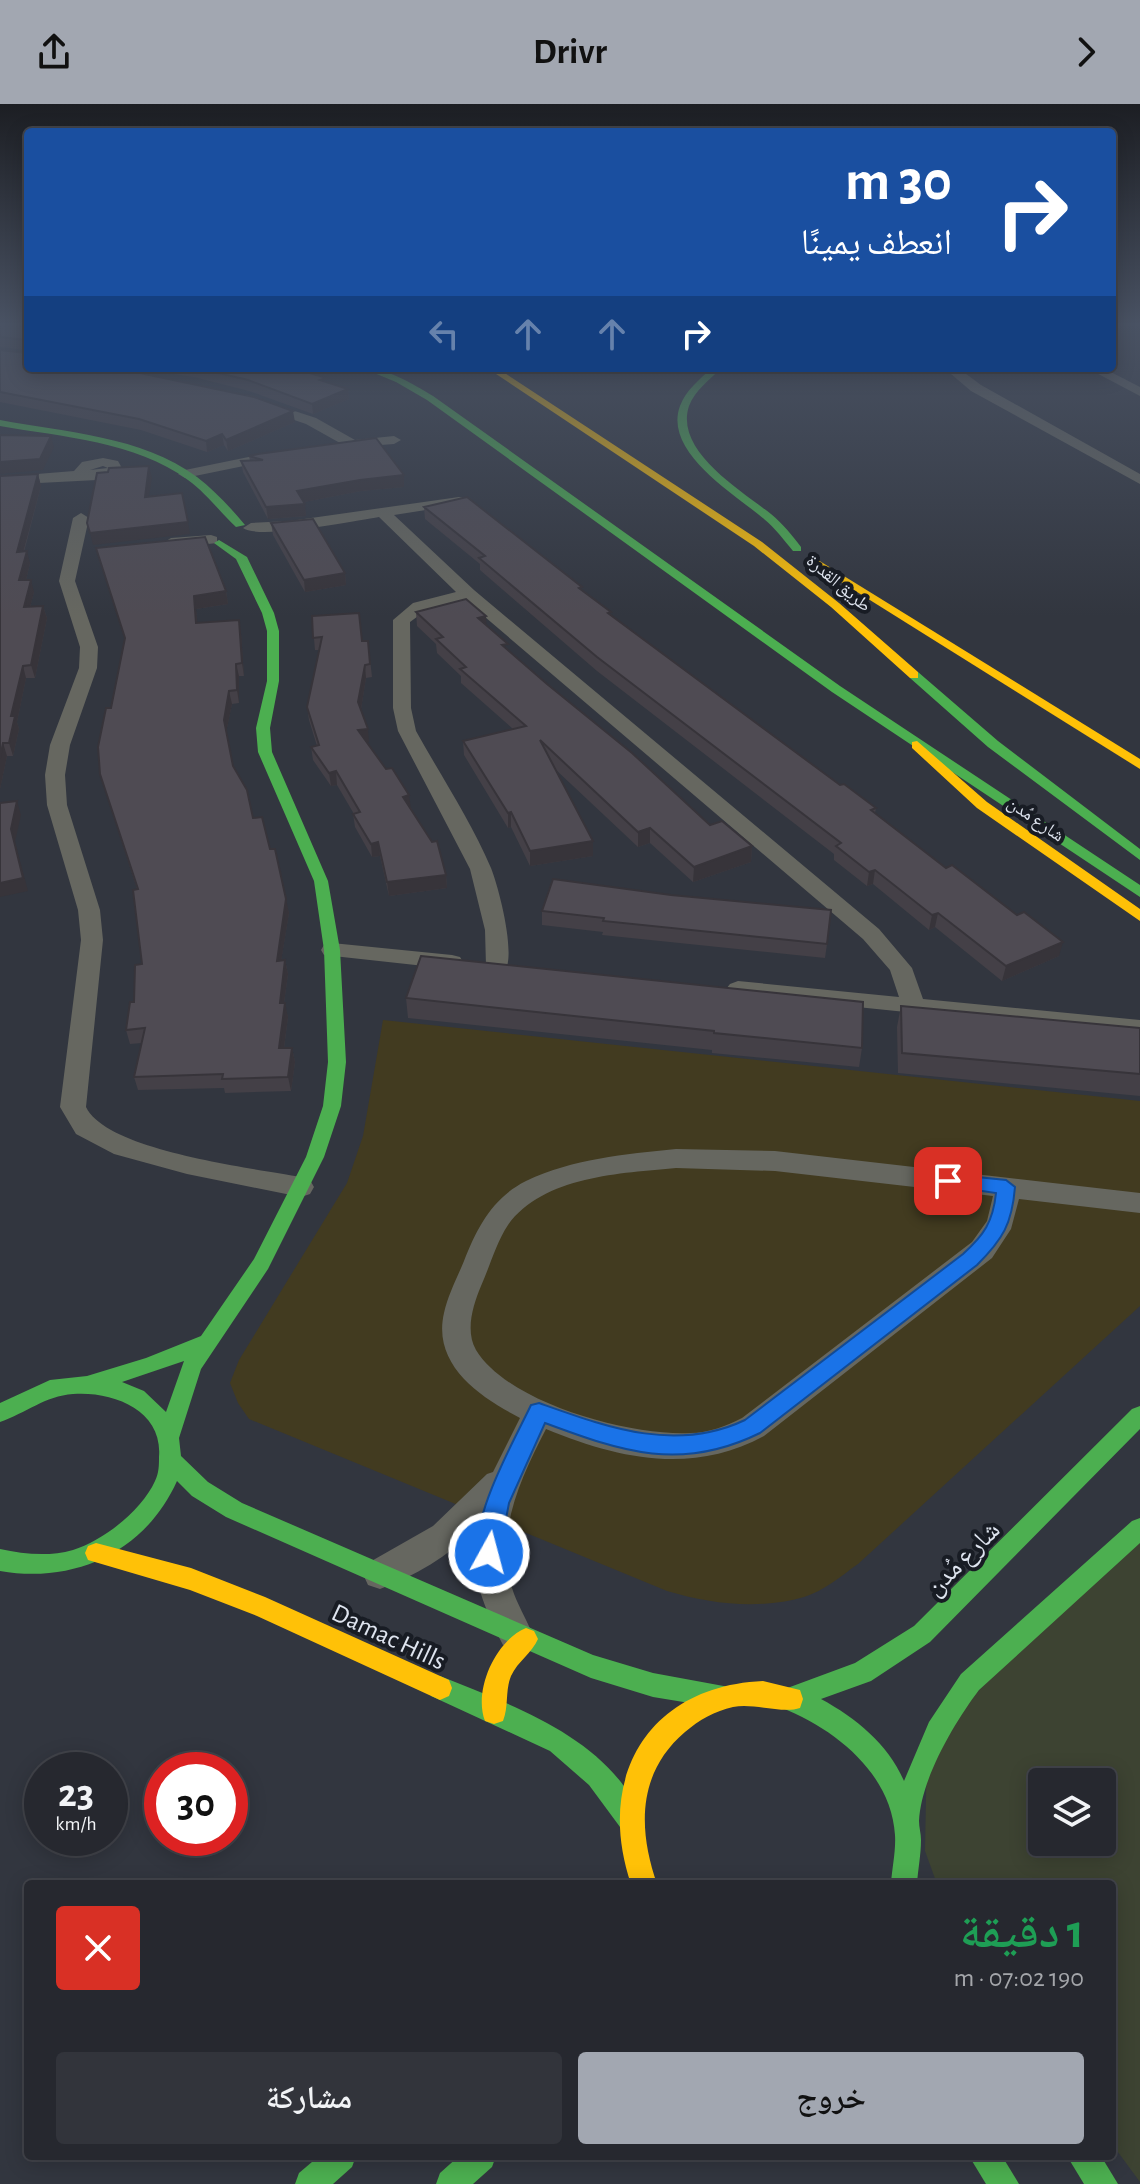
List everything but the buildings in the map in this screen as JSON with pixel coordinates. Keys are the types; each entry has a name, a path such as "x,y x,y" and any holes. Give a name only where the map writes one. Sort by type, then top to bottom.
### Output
{"main road":[{"path":"463,421 916,744 1140,892"},
{"name":"طريق القدرة","path":"572,421 758,544 835,605 993,744 1140,856"},
{"name":"طريق القدرة","path":"596,421 919,629 1140,765"},
{"path":"681,421 686,439 709,472 768,517 797,549"},
{"path":"0,423 133,453 185,474 213,497 268,613 273,631 273,681 263,728 265,752 321,881 332,950 337,1025 332,1106 315,1157 261,1264 203,1344 182,1388 169,1436"},
{"name":"شارع مُدن","path":"916,744 982,805 1140,916"},
{"path":"0,1413 25,1396 58,1385 92,1382 150,1366 203,1344"},
{"path":"0,1560 43,1567 70,1563 96,1553 134,1528 160,1495 171,1460 169,1436 162,1418 150,1403 124,1388 92,1382"},
{"name":"شارع مُدن","path":"794,1696 845,1683 898,1653 922,1634 1125,1440 1140,1415"},
{"path":"171,1460 187,1480 208,1497 604,1673 681,1693 720,1696"},
{"path":"906,1823 919,1764 932,1732 949,1705 970,1682 1140,1528"},
{"name":"Damac Hills","path":"96,1553 160,1569 253,1603 559,1742 587,1762 610,1787 629,1818"},
{"path":"494,1712 497,1674 520,1636"},
{"path":"642,1880 634,1859 629,1818 635,1779 656,1740 692,1705 720,1696 756,1691 794,1696 835,1716 854,1730 877,1756 896,1788 906,1823 905,1880"},
{"path":"622,1880 634,1859"},
{"path":"310,2184 337,2160"},
{"path":"451,2184 477,2160"},
{"path":"987,2160 1004,2184"},
{"path":"1085,2160 1103,2184"}],"street":[{"path":"311,421 352,444"},
{"path":"1035,421 1140,480"},
{"path":"324,448 394,440"},
{"path":"185,474 297,452"},
{"path":"0,481 86,475"},
{"path":"150,546 459,501"},
{"path":"382,512 468,594 871,934 901,968 914,1006"},
{"path":"81,518 80,554 67,581 89,647 88,668 60,745 55,775 57,805 89,910 92,940 73,1107 85,1128 108,1142 141,1153 301,1187"},
{"path":"468,594 419,607 401,620 402,708 417,754 481,869 496,930 497,966"},
{"path":"332,950 528,969"},
{"path":"713,987 1140,1028"},
{"path":"1006,1187 1006,1202 999,1228 982,1250 739,1434 707,1445 662,1446 594,1432 539,1412 479,1377 463,1356 456,1332 462,1297 494,1225 509,1205 531,1190 573,1176 640,1162 714,1156 1006,1187 1140,1203"},
{"path":"520,1636 494,1584 489,1553 493,1519 510,1469 539,1412"},
{"path":"380,1574 423,1553 449,1535 474,1512 510,1469"}],"green space":[{"path":"1140,1518 1140,2182 1116,2149 1116,1880 936,1880 925,1851 927,1746"}],"sand":[{"path":"383,1020 1140,1101 1140,1306 858,1564 825,1587 787,1601 752,1604 718,1602 667,1591 249,1419 238,1403 230,1383 239,1360 347,1183 363,1136"}],"traffic: fast":[{"path":"462,421 836,689 1140,892"},
{"path":"682,421 688,442 698,457 772,521 797,549"},
{"path":"0,423 95,440 142,453 186,474 201,485 240,525"},
{"path":"169,1436 192,1366 261,1264 315,1157 332,1106 337,1062 332,950 321,881 265,752 263,728 273,681 273,631 268,613 241,557 219,543"},
{"path":"914,675 993,744 1140,856"},
{"path":"95,1381 150,1366 203,1344"},
{"path":"0,1413 50,1389 72,1385 117,1389 153,1410 165,1427 171,1448 169,1473 164,1487 146,1512 104,1547 72,1561 56,1564 20,1564 0,1560"},
{"path":"794,1696 862,1673 922,1634 1140,1415"},
{"path":"171,1460 200,1489 234,1510 591,1666 653,1685 720,1696"},
{"path":"906,1821 929,1747 970,1682 1140,1528"},
{"path":"440,1688 559,1742 598,1776 629,1818"},
{"path":"791,1699 832,1719 850,1732 866,1747 892,1784 907,1828 904,1880"},
{"path":"310,2184 337,2160"},
{"path":"451,2184 477,2160"},
{"path":"987,2160 1004,2184"},
{"path":"1085,2160 1103,2184"}],"traffic: slow":[{"path":"572,421 758,544 835,605 914,675"},
{"path":"818,563 1140,765"},
{"path":"917,745 982,805 1140,916"},
{"path":"96,1553 191,1579 265,1608 440,1688"},
{"path":"494,1712 495,1690 501,1671 511,1654 526,1639"},
{"path":"643,1880 633,1846 631,1806 637,1779 649,1754 666,1732 710,1702 736,1694 763,1693 791,1699"}],"route":[{"path":"489,1553 493,1519 510,1469 539,1412 623,1440 671,1447 707,1445 753,1427 970,1260 991,1239 1004,1215 1006,1187 948,1181"}]}
